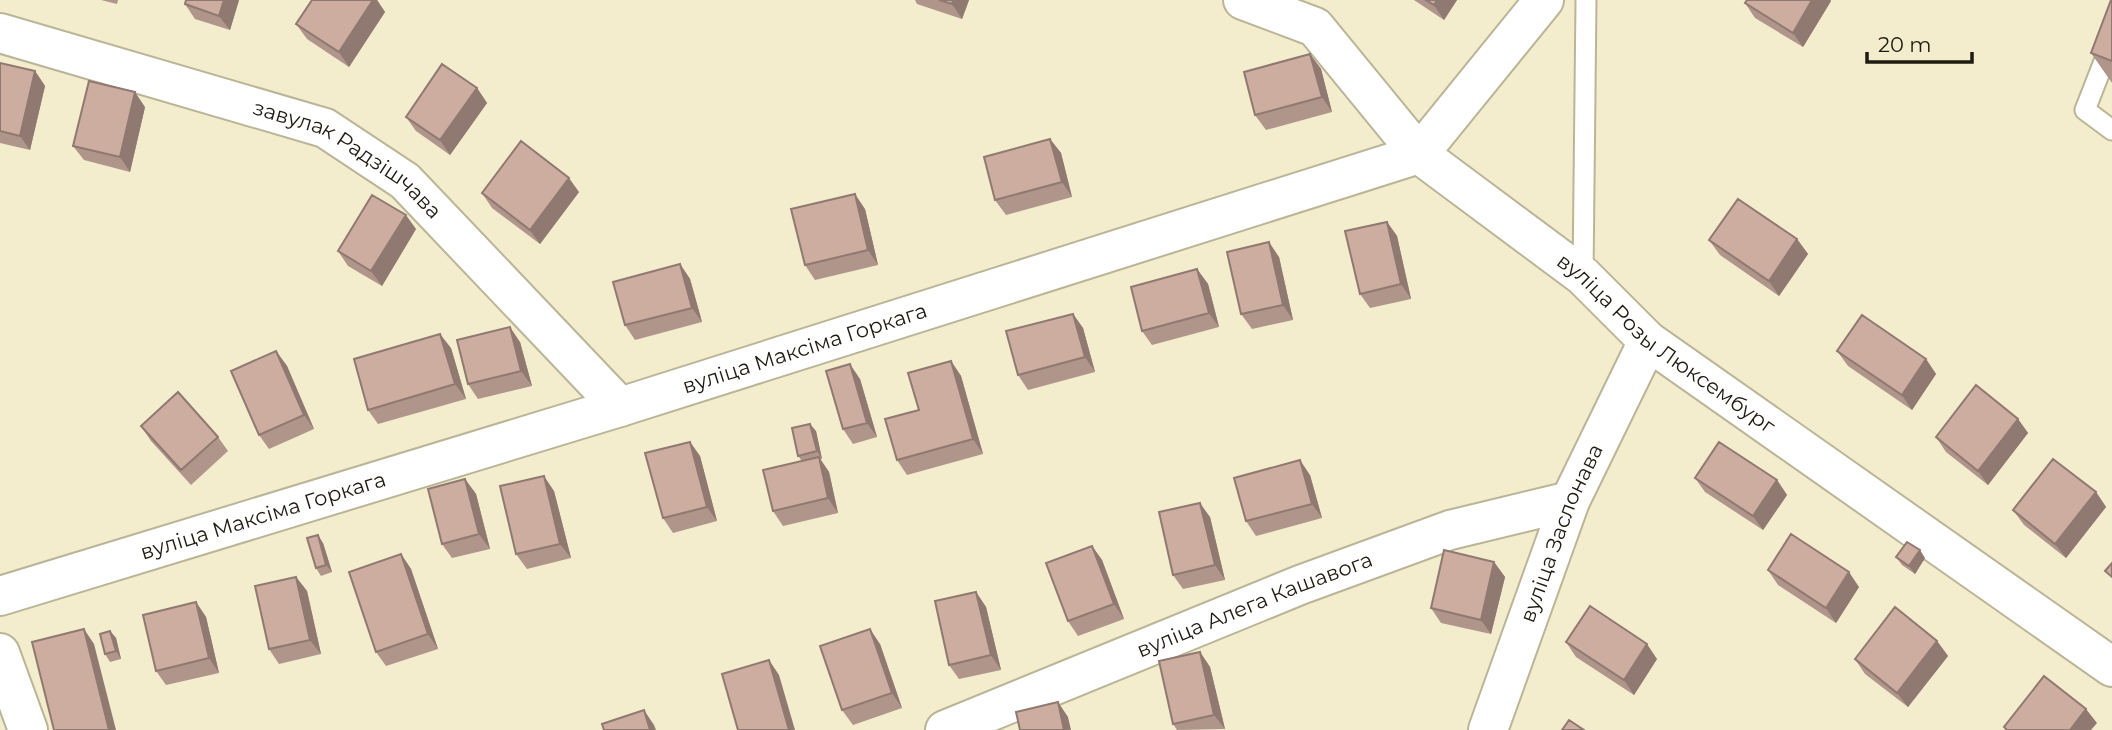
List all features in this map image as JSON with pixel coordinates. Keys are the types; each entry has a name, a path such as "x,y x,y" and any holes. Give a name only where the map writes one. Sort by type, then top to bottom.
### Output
{"street":[{"name":"вуліца Розы Люксембург","path":"1243,0 1315,27 1419,154 1583,276 1648,341 2112,667"},
{"path":"1419,154 1544,0"},
{"name":"завулак Радзішчава","path":"0,33 325,128 405,181 620,407"},
{"name":"вуліца Максіма Горкага","path":"0,596 620,407 1419,154"},
{"name":"вуліца Заслонава","path":"1488,730 1570,501 1648,341"},
{"name":"вуліца Алега Кашавога","path":"945,730 1300,585 1450,530 1570,501"},
{"path":"0,653 28,730"}],"lane":[{"path":"1583,276 1586,0"},
{"path":"2112,41 2085,110 2112,130"}],"building":[{"path":"186,0 224,0 219,16 185,4"},
{"path":"312,0 373,0 339,52 296,24"},
{"path":"1747,0 1812,0 1793,33 1745,3"},
{"path":"2112,0 2112,61 2091,53"},
{"path":"1310,54 1322,97 1255,115 1244,72"},
{"path":"0,63 35,71 20,136 0,131"},
{"path":"442,64 477,88 440,140 406,117"},
{"path":"89,81 135,92 120,157 73,146"},
{"path":"1050,139 1062,182 995,200 984,157"},
{"path":"521,141 569,178 530,230 482,193"},
{"path":"855,194 868,250 805,265 791,209"},
{"path":"372,195 406,215 371,271 338,251"},
{"path":"1738,199 1797,239 1769,281 1709,240"},
{"path":"1387,222 1401,284 1360,294 1345,231"},
{"path":"1269,242 1283,305 1241,314 1227,252"},
{"path":"680,264 692,308 625,325 613,282"},
{"path":"1197,269 1209,313 1142,331 1131,287"},
{"path":"1073,314 1085,357 1018,375 1006,331"},
{"path":"1862,315 1926,359 1902,395 1837,351"},
{"path":"510,327 521,371 468,384 457,340"},
{"path":"440,334 455,384 368,410 354,359"},
{"path":"276,351 304,415 259,435 231,371"},
{"path":"951,361 973,439 897,460 885,419 919,410 908,373"},
{"path":"850,364 867,423 843,429 826,371"},
{"path":"1976,385 2018,419 1978,471 1936,437"},
{"path":"178,392 218,437 181,470 141,426"},
{"path":"810,424 817,451 798,456 792,428"},
{"path":"690,442 707,507 663,518 645,453"},
{"path":"1719,442 1777,480 1753,516 1695,478"},
{"path":"819,457 828,498 773,511 763,470"},
{"path":"2053,459 2096,492 2055,544 2013,510"},
{"path":"1300,460 1312,504 1246,521 1234,478"},
{"path":"544,476 560,544 516,554 500,486"},
{"path":"465,479 479,534 442,544 428,489"},
{"path":"1200,503 1215,565 1173,575 1159,512"},
{"path":"1791,534 1849,572 1826,608 1768,570"},
{"path":"318,535 326,565 316,568 307,538"},
{"path":"1907,542 1920,550 1909,566 1896,557"},
{"path":"1092,546 1114,604 1068,621 1046,563"},
{"path":"1444,550 1494,562 1481,620 1431,608"},
{"path":"401,554 428,634 376,652 349,572"},
{"path":"2112,563 2112,577 2105,571"},
{"path":"296,577 310,640 269,649 255,586"},
{"path":"976,592 991,655 949,665 935,601"},
{"path":"196,602 209,658 156,671 143,615"},
{"path":"1590,606 1647,644 1624,680 1566,642"},
{"path":"1895,607 1937,641 1897,693 1855,659"},
{"path":"84,629 109,730 54,730 32,642"},
{"path":"870,629 892,693 842,710 820,646"},
{"path":"110,631 116,651 105,654 100,634"},
{"path":"1200,652 1214,715 1173,724 1159,661"},
{"path":"769,660 789,730 738,730 722,674"},
{"path":"2044,676 2086,709 2070,730 2007,730 2004,727"},
{"path":"1058,702 1064,730 1020,730 1016,712"},
{"path":"644,710 650,730 604,730 602,724"},
{"path":"1569,720 1584,730 1562,730"}]}
